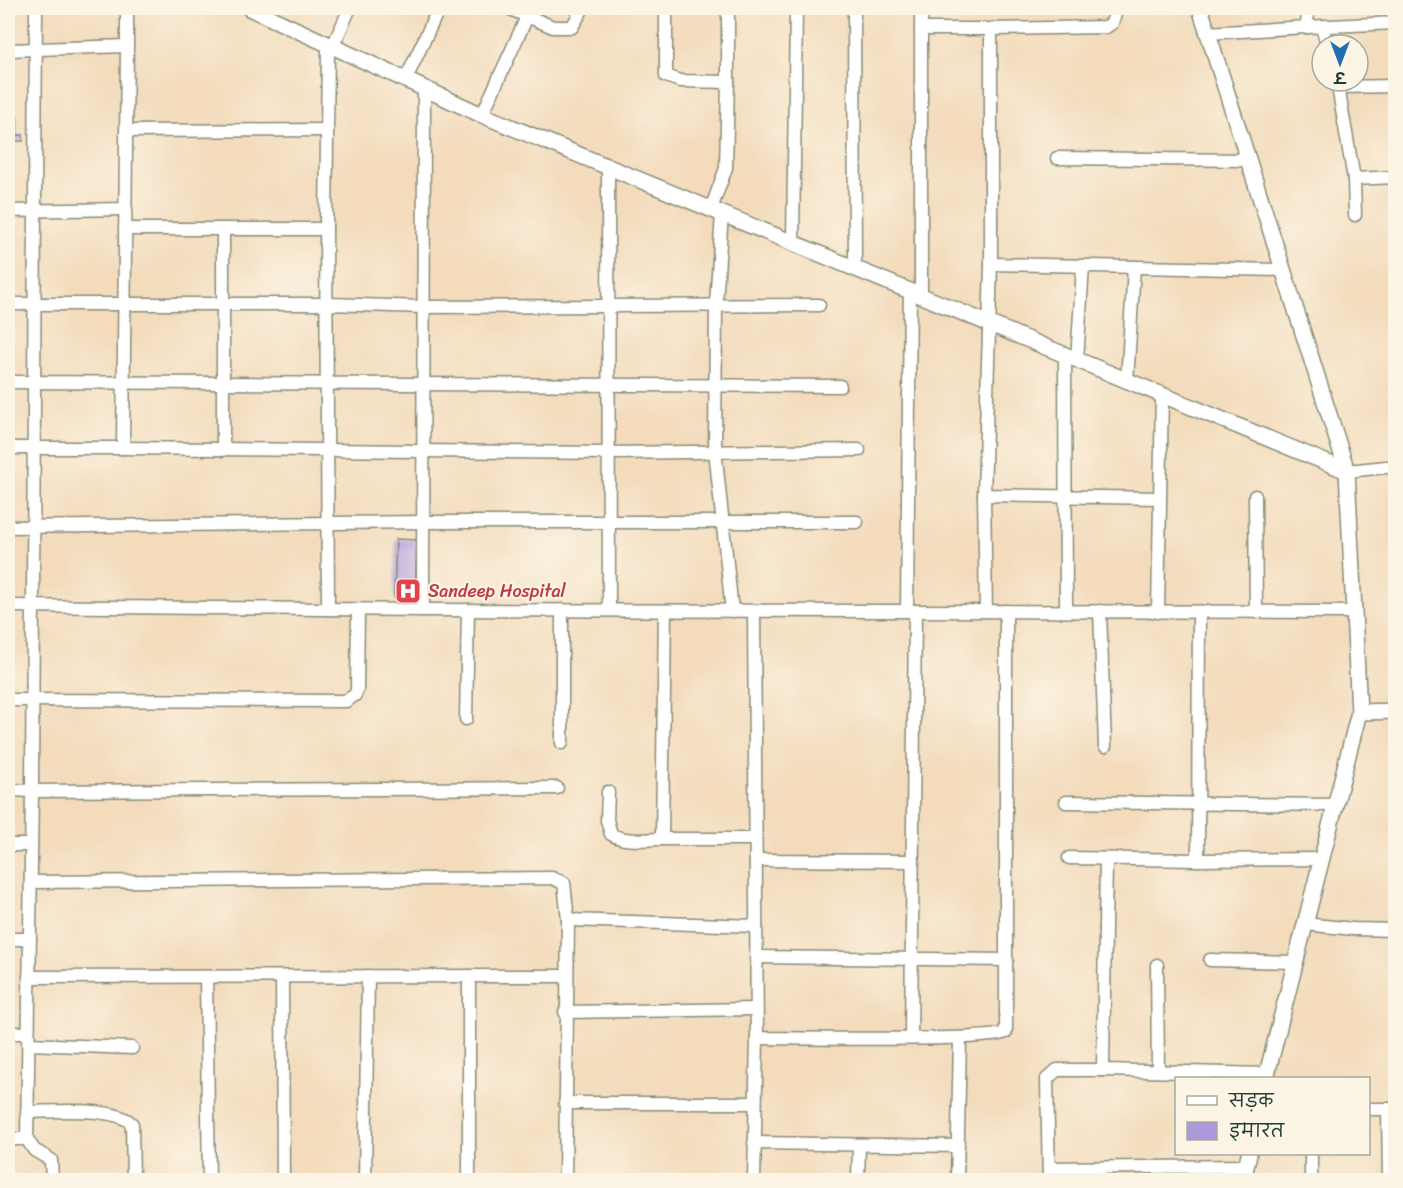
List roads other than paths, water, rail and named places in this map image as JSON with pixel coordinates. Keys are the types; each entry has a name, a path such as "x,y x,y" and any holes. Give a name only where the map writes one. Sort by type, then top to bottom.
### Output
{"street":[{"path":"36,8 32,791 27,1139 34,1150 51,1160 52,1180"},
{"path":"123,448 127,8"},
{"path":"328,609 326,230 330,47 350,8"},
{"path":"405,81 439,8"},
{"path":"508,8 529,12 553,27 566,29 576,23 583,8"},
{"path":"666,8 666,76 680,81 728,82"},
{"path":"728,8 726,168 716,211 715,450 732,611"},
{"path":"793,242 796,8"},
{"path":"854,8 855,267"},
{"path":"911,1038 911,611 921,8"},
{"path":"921,29 1106,27 1112,23 1117,8"},
{"path":"1200,8 1206,33 1347,471 1359,712 1266,1076 1158,1071 1057,1070 1047,1079 1049,1174 1246,1167"},
{"path":"1307,27 1308,8"},
{"path":"260,9 330,47 482,115 1347,471 1395,466"},
{"path":"482,115 529,12"},
{"path":"1206,33 1395,22"},
{"path":"1322,26 1324,33"},
{"path":"986,611 984,495 991,264 991,28"},
{"path":"8,50 127,46"},
{"path":"1370,85 1395,86"},
{"path":"423,610 424,90"},
{"path":"1340,93 1354,179 1355,215"},
{"path":"126,131 327,130"},
{"path":"1057,158 1248,160"},
{"path":"608,167 609,610"},
{"path":"1354,179 1395,177"},
{"path":"8,211 126,209"},
{"path":"125,230 326,230"},
{"path":"223,230 223,450"},
{"path":"991,264 1284,270"},
{"path":"1066,611 1064,496 1071,358 1083,266"},
{"path":"1127,382 1134,267"},
{"path":"8,304 125,306 328,304 424,307 819,305"},
{"path":"8,382 840,386"},
{"path":"1158,612 1162,394"},
{"path":"8,448 328,452 423,449 609,453 859,450"},
{"path":"984,495 1160,498"},
{"path":"1256,496 1256,612"},
{"path":"8,527 423,522 609,524 857,522"},
{"path":"8,606 423,610 1353,612"},
{"path":"8,700 346,701 355,695 357,690 358,609"},
{"path":"466,719 468,610"},
{"path":"562,610 562,742"},
{"path":"662,839 665,611"},
{"path":"754,611 757,1038 754,1180"},
{"path":"757,1038 960,1038 1002,1035 1006,1032 1006,611"},
{"path":"1100,611 1105,746"},
{"path":"1198,860 1199,612"},
{"path":"1359,712 1395,711"},
{"path":"8,790 557,788"},
{"path":"608,792 607,820 611,834 618,839 755,839"},
{"path":"1066,802 1334,805"},
{"path":"8,845 31,845"},
{"path":"1069,858 1320,860"},
{"path":"1103,1070 1106,859"},
{"path":"756,860 912,861"},
{"path":"31,882 552,878 564,883 568,920 565,1012 565,1180"},
{"path":"568,920 756,926"},
{"path":"1304,924 1395,930"},
{"path":"8,939 30,939"},
{"path":"756,957 1007,960"},
{"path":"1210,960 1294,962"},
{"path":"1157,965 1158,1071"},
{"path":"365,1180 368,976"},
{"path":"469,976 469,1180"},
{"path":"29,977 566,976"},
{"path":"207,977 209,1180"},
{"path":"282,977 283,1180"},
{"path":"565,1012 756,1009"},
{"path":"8,1033 28,1038 132,1048"},
{"path":"957,1180 960,1038"},
{"path":"565,1103 754,1103"},
{"path":"1370,1109 1392,1109 1389,1180"},
{"path":"27,1112 109,1113 127,1118 132,1124 133,1180"},
{"path":"8,1139 27,1139"},
{"path":"754,1143 958,1146"},
{"path":"858,1180 859,1146"},
{"path":"1311,1155 1311,1180"}],"place":[{"name":"Sandeep Hospital","path":"408,591"}]}
